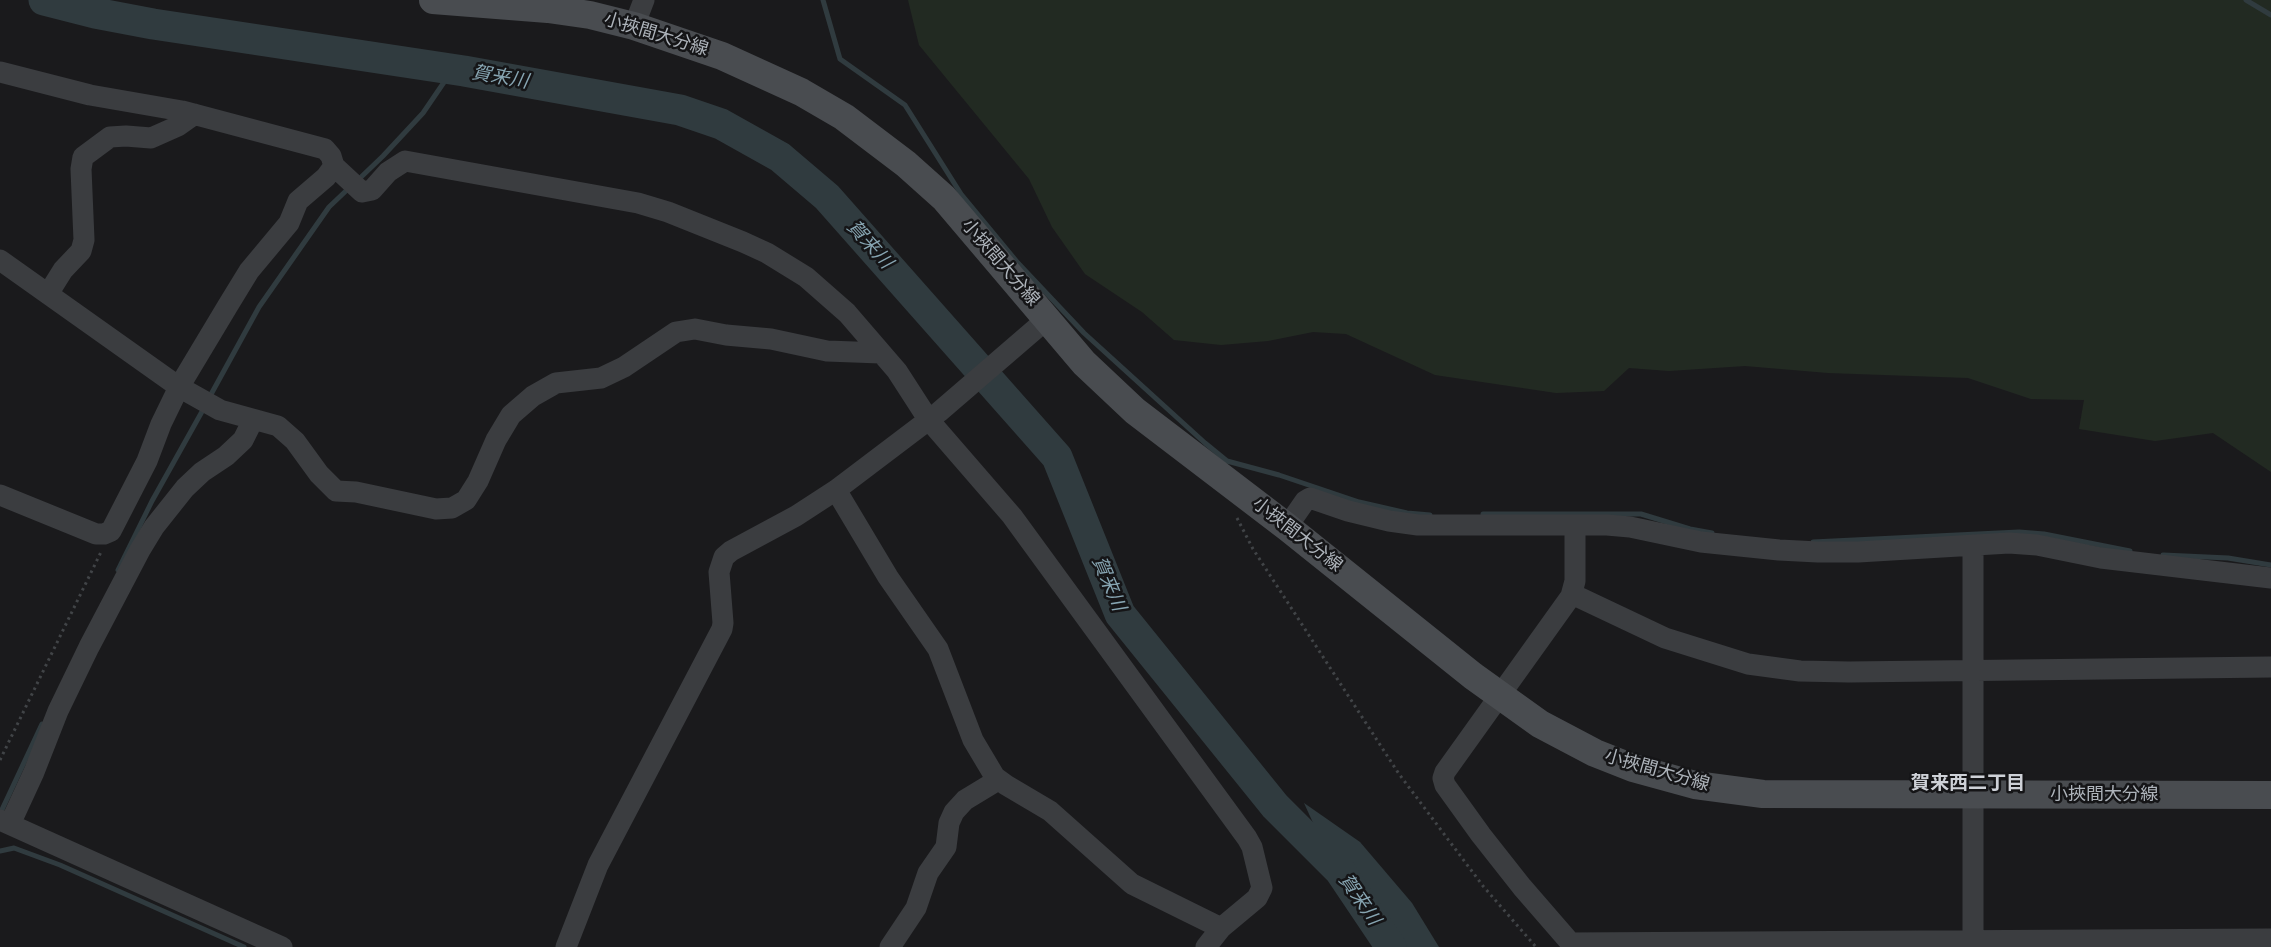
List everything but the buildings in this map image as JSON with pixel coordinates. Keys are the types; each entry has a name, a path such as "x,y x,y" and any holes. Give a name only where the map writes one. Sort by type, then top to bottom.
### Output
{"main road":[{"name":"小挾間大分線","path":"433,0 548,9 590,15 634,26 706,50 768,76 823,104 862,129 906,164 944,198 1040,327 1084,363 1135,411 1287,527 1500,696 1557,734 1594,753 1633,768 1695,785 1738,792 1785,795 2271,795"}],"street":[{"path":"634,26 644,0"},
{"path":"0,72 90,95 195,114 325,148 331,156 334,166 362,192 368,193 377,187 388,172 405,161 638,203 668,212 767,253 806,277 847,312 934,415 1012,516 1252,846 1262,888 1257,898 1221,928 1206,947"},
{"path":"48,294 63,270 80,250 84,240 81,169 83,157 110,137 151,138 178,126 195,114"},
{"path":"0,495 96,534 104,534 111,531 147,461 161,424 179,387 249,271 289,223 298,201 326,177 334,166"},
{"path":"0,260 179,387 220,410 278,426 295,441 319,474 336,491 356,492 436,509 452,508 466,500 478,481 496,440 511,415 533,396 556,383 601,378 624,367 676,332 686,329 700,329 726,335 772,339 827,350 881,353"},
{"path":"566,947 598,865 722,629 724,623 719,572 724,556 796,516 836,490 934,415 1040,327"},
{"path":"253,420 243,440 185,488 154,527 89,647 58,711 34,772 5,822 282,947"},
{"path":"836,490 888,577 938,649 973,740 998,780 1050,811 1132,884 1221,928"},
{"path":"1287,527 1305,501 1310,498 1348,511 1388,521 1418,525 1630,527 1701,542 1779,550 1858,552 1973,545 2037,545 2101,558 2271,578"},
{"path":"1575,525 1575,582 1572,594 1445,772 1444,782 1505,865 1572,945 1973,944 2271,940"},
{"path":"1973,545 1973,944"},
{"path":"1572,594 1665,638 1748,664 1810,671 2271,667"},
{"path":"890,947 916,908 928,873 946,847 949,822 954,812 965,800 998,780"}],"path":[{"path":"1236,516 1253,548 1399,774 1483,886 1536,947"},
{"path":"0,760 111,531"}],"shaded area":[{"path":"908,0 2271,0 2271,472 2213,433 2155,441 2079,429 2084,400 2031,399 1968,378 1828,373 1745,366 1669,371 1629,368 1604,391 1556,393 1435,375 1346,334 1313,332 1268,341 1221,345 1174,340 1142,312 1085,274 1052,227 1029,179 919,45"}],"water":[{"path":"1304,803 1360,842 1412,903 1439,947 1386,947 1340,882"}],"waterway":[{"name":"賀来川","path":"44,0 95,13 153,24 464,71 680,110 721,124 780,157 827,197 1057,457 1120,614 1275,806 1340,871 1391,947"},
{"path":"823,0 840,59 905,105 961,194 1018,263 1084,333 1205,443 1227,461 1279,475 1359,502 1407,513 1430,515"},
{"path":"2246,0 2271,15"},
{"path":"358,180 423,113 453,69"},
{"path":"209,398 259,307 329,207 349,188"},
{"path":"118,570 152,501 204,408"},
{"path":"1483,514 1641,514 1690,529 1712,533"},
{"path":"1813,542 2019,532 2044,534 2130,551"},
{"path":"2163,555 2228,558 2271,565"},
{"path":"0,814 42,724"},
{"path":"0,851 14,848 60,865 244,947"}],"district":[{"name":"賀来西二丁目","path":"1968,784"}]}
